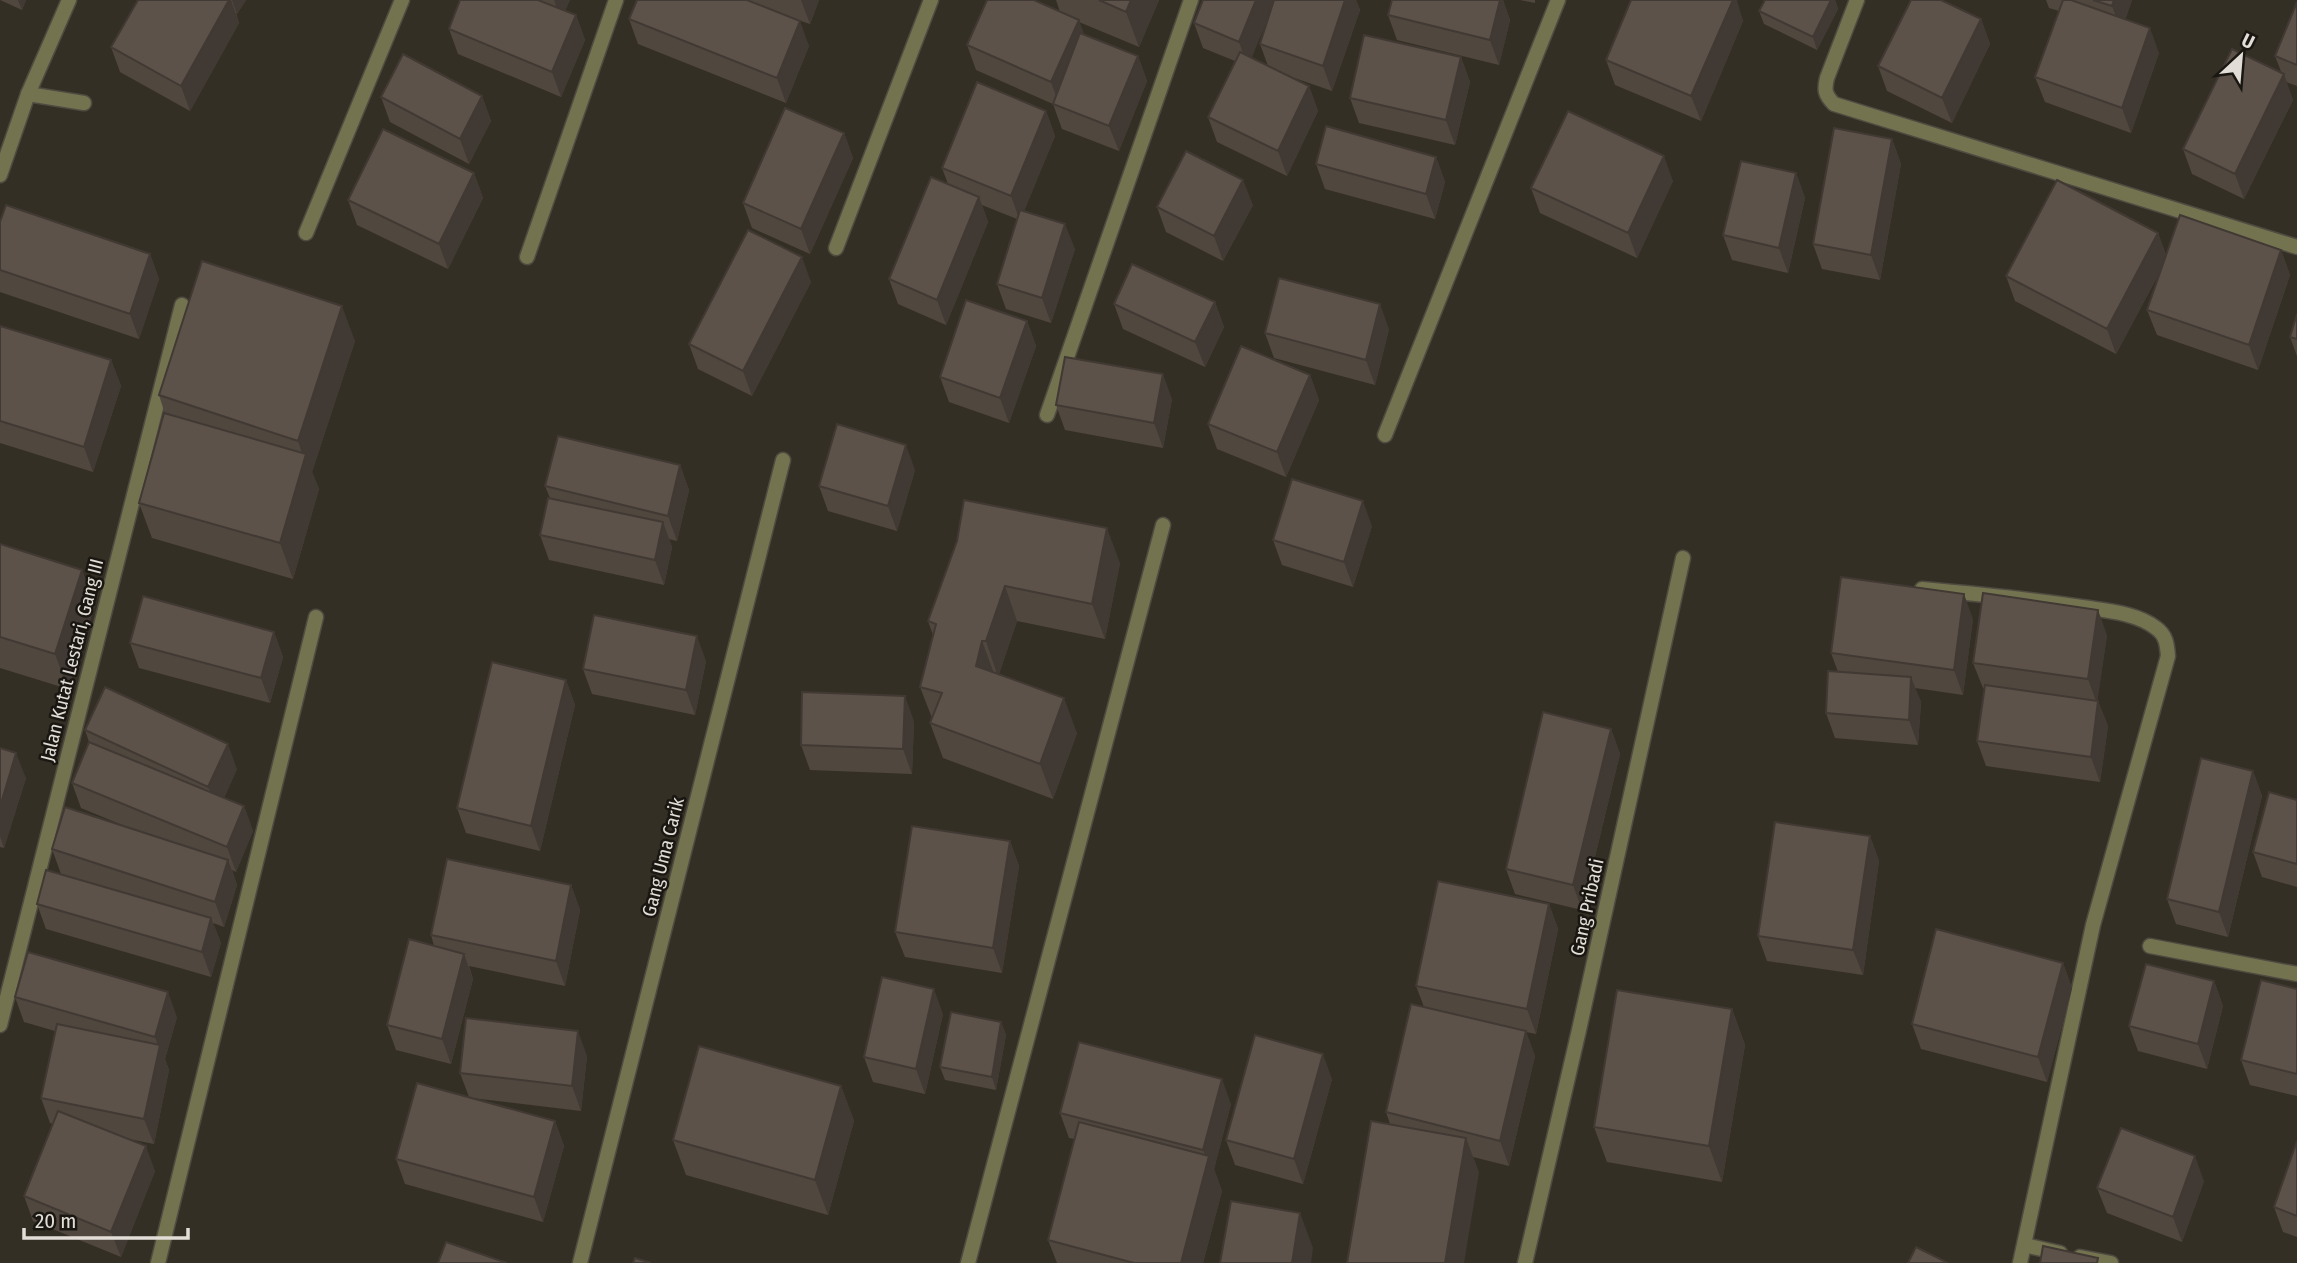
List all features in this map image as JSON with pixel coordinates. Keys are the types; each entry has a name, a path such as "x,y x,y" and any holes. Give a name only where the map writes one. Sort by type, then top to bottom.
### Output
{"street":[{"path":"0,175 28,94 69,0"},
{"path":"306,233 402,0"},
{"path":"527,257 616,0"},
{"path":"836,248 931,0"},
{"path":"1047,415 1191,0"},
{"path":"1385,435 1558,0"},
{"path":"1857,0 1827,78 1825,89 1834,104 2297,247"},
{"path":"28,94 84,103"},
{"name":"Jalan Kutat Lestari, Gang III","path":"0,1025 182,306"},
{"name":"Gang Uma Carik","path":"580,1263 783,460"},
{"path":"968,1263 1163,525"},
{"name":"Gang Pribadi","path":"1525,1263 1683,558"},
{"path":"1912,588 2046,601 2102,610 2134,617 2156,628 2167,640 2168,656 2093,925 2020,1263"},
{"path":"158,1263 316,617"},
{"path":"2150,946 2297,974"},
{"path":"2024,1245 2110,1263"}],"building":[{"path":"138,0 229,0 181,86 111,47"},
{"path":"460,0 538,0 576,15 552,72 449,29"},
{"path":"637,0 747,0 800,21 777,78 629,19"},
{"path":"987,0 1034,0 1079,20 1051,82 967,45"},
{"path":"1099,0 1131,0 1126,12"},
{"path":"1203,0 1256,0 1239,42 1194,23"},
{"path":"1274,0 1345,0 1323,66 1260,44"},
{"path":"1392,0 1500,0 1490,40 1388,15"},
{"path":"1631,0 1733,0 1691,96 1606,60"},
{"path":"1765,0 1831,0 1813,37 1759,11"},
{"path":"1911,0 1941,0 1981,19 1942,98 1878,66"},
{"path":"2063,0 2071,0 2150,28 2122,108 2035,77"},
{"path":"2093,0 2114,0 2112,6"},
{"path":"2297,2 2297,65 2275,56"},
{"path":"1080,33 1138,56 1109,126 1053,104"},
{"path":"1364,35 1461,57 1446,120 1350,98"},
{"path":"2232,49 2284,74 2235,174 2183,149"},
{"path":"1240,52 1309,86 1278,151 1208,117"},
{"path":"403,54 482,96 460,139 381,97"},
{"path":"977,82 1046,111 1011,196 942,168"},
{"path":"785,108 844,133 801,229 743,203"},
{"path":"1568,111 1664,156 1628,233 1531,188"},
{"path":"1326,126 1436,157 1426,194 1316,164"},
{"path":"1834,128 1892,139 1871,255 1813,244"},
{"path":"383,129 474,173 439,244 348,200"},
{"path":"1186,151 1243,180 1214,236 1157,207"},
{"path":"1741,161 1796,173 1779,248 1723,235"},
{"path":"931,177 979,197 937,300 889,279"},
{"path":"2057,180 2158,233 2107,329 2006,276"},
{"path":"6,205 150,254 130,314 0,270 0,222"},
{"path":"1020,210 1065,224 1042,298 997,284"},
{"path":"2180,215 2281,250 2249,345 2147,310"},
{"path":"748,230 802,257 743,371 689,344"},
{"path":"202,261 342,306 298,441 159,395"},
{"path":"1132,264 1215,302 1195,342 1114,304"},
{"path":"1279,278 1380,304 1366,360 1265,333"},
{"path":"966,300 1027,321 1000,398 940,377"},
{"path":"2297,314 2297,339 2290,337"},
{"path":"0,326 111,360 84,447 0,421"},
{"path":"1241,346 1310,375 1277,452 1208,424"},
{"path":"1065,357 1163,374 1154,423 1056,405"},
{"path":"164,413 306,454 280,543 139,503"},
{"path":"837,424 906,445 888,506 819,486"},
{"path":"558,436 680,465 668,516 545,486"},
{"path":"1292,479 1363,501 1344,562 1273,540"},
{"path":"548,498 663,522 655,560 540,535"},
{"path":"964,500 1107,528 1092,604 1005,586 986,641 982,641 976,666 1064,698 1040,764 930,723 942,693 920,687 936,624 928,621 957,541"},
{"path":"0,544 82,570 55,654 0,637"},
{"path":"1841,577 1964,594 1954,670 1831,653"},
{"path":"1983,593 2098,610 2088,679 1973,663"},
{"path":"143,596 274,632 261,678 130,643"},
{"path":"594,615 697,636 686,690 583,669"},
{"path":"492,662 566,680 531,826 457,808"},
{"path":"1828,671 1911,677 1909,720 1826,713"},
{"path":"1985,685 2098,701 2091,757 1977,741"},
{"path":"105,687 228,744 208,787 85,730"},
{"path":"802,692 905,696 903,749 801,745"},
{"path":"1543,712 1611,729 1573,885 1506,869"},
{"path":"89,742 244,806 227,847 72,783"},
{"path":"0,748 16,753 0,807"},
{"path":"2201,758 2253,771 2219,912 2167,899"},
{"path":"2269,792 2297,800 2297,864 2253,852"},
{"path":"65,807 228,860 215,902 52,849"},
{"path":"1775,822 1870,836 1853,950 1758,936"},
{"path":"912,826 1010,841 993,948 895,932"},
{"path":"447,859 571,885 556,961 431,935"},
{"path":"46,870 211,918 202,952 37,904"},
{"path":"1438,881 1549,904 1527,1009 1416,986"},
{"path":"1936,929 2063,963 2038,1057 1912,1024"},
{"path":"409,939 464,954 442,1039 387,1025"},
{"path":"28,952 168,992 155,1037 15,997"},
{"path":"2146,964 2214,981 2198,1044 2129,1026"},
{"path":"882,977 934,989 916,1069 864,1057"},
{"path":"2261,980 2297,989 2297,1074 2241,1060"},
{"path":"1617,990 1732,1009 1709,1146 1594,1127"},
{"path":"1411,1004 1526,1031 1500,1141 1386,1112"},
{"path":"951,1012 1001,1022 992,1077 940,1067"},
{"path":"466,1018 578,1031 572,1086 460,1073"},
{"path":"57,1024 160,1045 144,1119 41,1098"},
{"path":"1255,1035 1323,1054 1294,1159 1226,1140"},
{"path":"1079,1042 1222,1079 1203,1150 1060,1113"},
{"path":"699,1046 841,1086 815,1180 673,1140"},
{"path":"417,1083 555,1121 534,1197 396,1159"},
{"path":"58,1111 146,1146 111,1232 24,1196"},
{"path":"1371,1121 1466,1138 1445,1263 1347,1263"},
{"path":"1079,1122 1209,1156 1181,1263 1134,1263 1048,1240"},
{"path":"2121,1128 2195,1156 2173,1217 2097,1188"},
{"path":"2297,1141 2297,1216 2274,1207"},
{"path":"1231,1201 1300,1213 1292,1263 1220,1263"},
{"path":"446,1242 507,1263 438,1263"},
{"path":"2043,1246 2098,1258 2097,1263 2040,1263"},
{"path":"1916,1247 1948,1263 1908,1263"},
{"path":"635,1258 651,1263 633,1263"}]}
